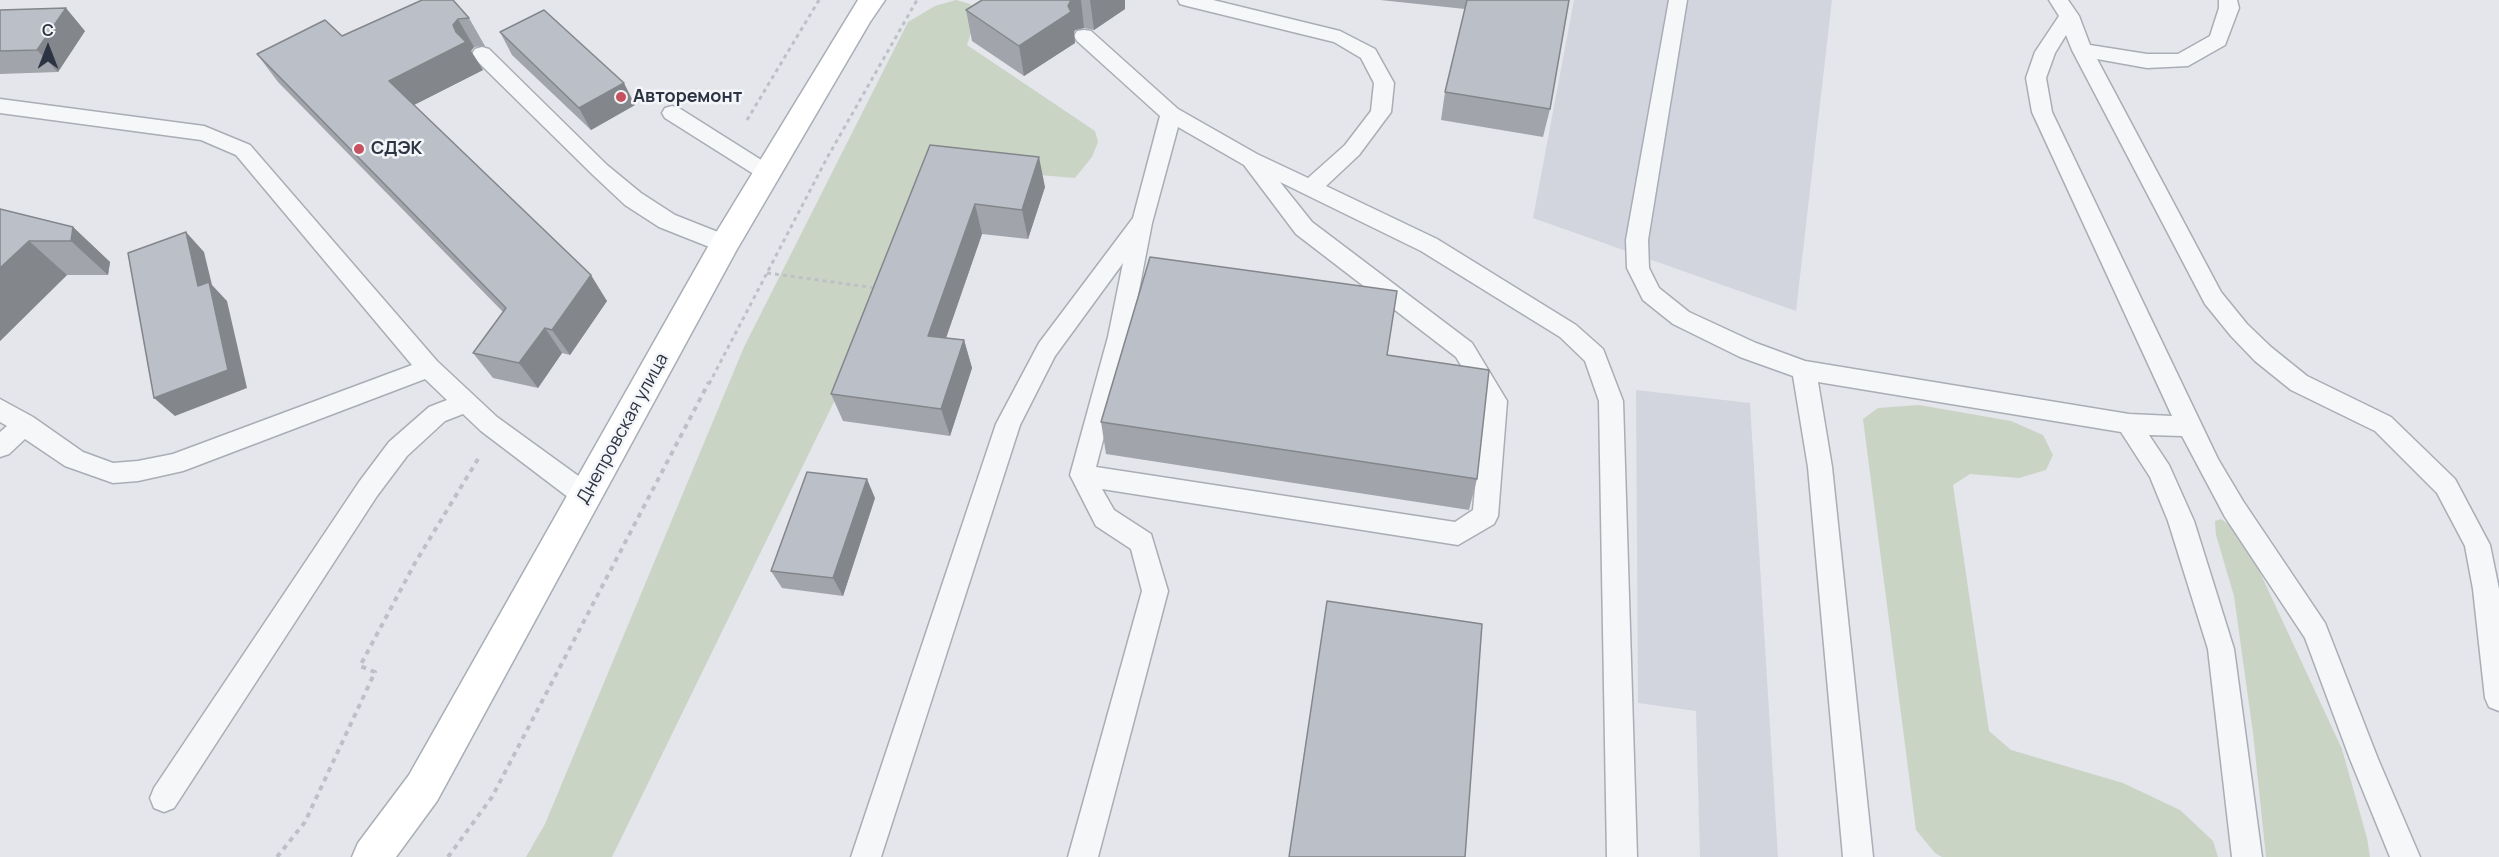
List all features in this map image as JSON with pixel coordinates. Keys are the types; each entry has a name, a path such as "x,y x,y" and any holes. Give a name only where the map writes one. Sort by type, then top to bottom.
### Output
{"main road":[{"name":"Днепровская улица","path":"372,857 423,788 725,244 859,18 872,0"}],"lane":[{"path":"1187,0 1340,37 1368,54 1384,83 1381,112 1352,150 1312,187"},
{"path":"1678,0 1637,240 1638,268 1652,294 1681,318 1748,350 1804,370 2049,409 2128,424 2189,426"},
{"path":"2082,50 2147,61 2181,61 2218,40 2229,8 2228,0"},
{"path":"2063,8 2082,50 2213,298 2239,330 2263,354 2299,383 2383,424 2446,486 2477,545 2486,589 2499,698"},
{"path":"2063,8 2044,52 2036,78 2042,112 2208,466 2316,632 2364,759 2405,857"},
{"path":"1084,36 1171,114 1250,159 1430,244 1568,331 1595,356 1611,401 1622,857"},
{"path":"482,54 600,170 633,199 667,221 725,244"},
{"path":"0,106 204,133 243,150 429,368 495,430 586,496"},
{"path":"672,113 767,173"},
{"path":"1083,857 1155,591 1142,542 1105,518 1082,475 1119,337 1143,220 1171,114"},
{"path":"1082,475 1458,534 1485,516 1495,401 1464,350 1304,228 1250,159"},
{"path":"866,857 1008,424 1047,350 1143,220"},
{"path":"0,409 74,459 113,473 138,471 174,464 429,368"},
{"path":"1804,370 1820,467 1858,857"},
{"path":"164,798 368,489 398,449 437,414 465,403"},
{"path":"0,447 25,424"},
{"path":"2128,424 2160,472 2181,521 2222,650 2247,857"}],"path":[{"path":"730,150 819,0"},
{"path":"448,857 492,797 827,158 917,0"},
{"path":"767,273 882,289"},
{"path":"277,857 305,822 375,672 360,666 415,563 495,430"}],"shaded area":[{"path":"1574,0 1832,0 1796,311 1533,218"},
{"path":"1636,390 1750,403 1778,857 1700,857 1696,711 1638,703"}],"green space":[{"path":"956,0 970,4 977,14 967,45 1095,131 1098,142 1092,157 1075,178 934,166 852,365 612,857 526,857 545,824 744,347 908,22 935,6"},
{"path":"1919,405 2011,421 2043,435 2053,455 2046,470 2019,478 1970,474 1953,485 1989,731 2011,750 2123,783 2180,810 2213,841 2218,857 1942,857 1935,853 1916,830 1863,419 1878,408"},
{"path":"2221,519 2231,526 2257,566 2342,749 2367,838 2370,857 2266,857 2253,733 2234,596 2216,535 2215,521"}],"building":[{"path":"422,0 453,0 469,18 458,19 453,25 456,32 466,42 389,81 591,275 552,330 545,328 519,363 473,353 506,308 257,54 325,20 342,36"},
{"path":"982,0 1071,0 1068,6 1071,12 1019,46 966,10"},
{"path":"1467,0 1569,0 1550,109 1445,92"},
{"path":"66,8 37,50 0,51 0,10"},
{"path":"544,10 624,83 579,108 500,32"},
{"path":"930,145 1039,157 1022,210 975,204 928,336 964,340 941,409 831,394"},
{"path":"0,209 73,227 71,241 29,241 0,268"},
{"path":"186,232 198,286 209,282 228,370 154,398 128,253"},
{"path":"1150,257 1397,291 1387,355 1489,370 1477,479 1101,422"},
{"path":"807,472 867,479 833,578 771,571"},
{"path":"1327,601 1482,624 1465,857 1289,857"}],"place":[{"name":"Авторемонт","path":"621,97"},
{"name":"СДЭК","path":"359,149"}]}
